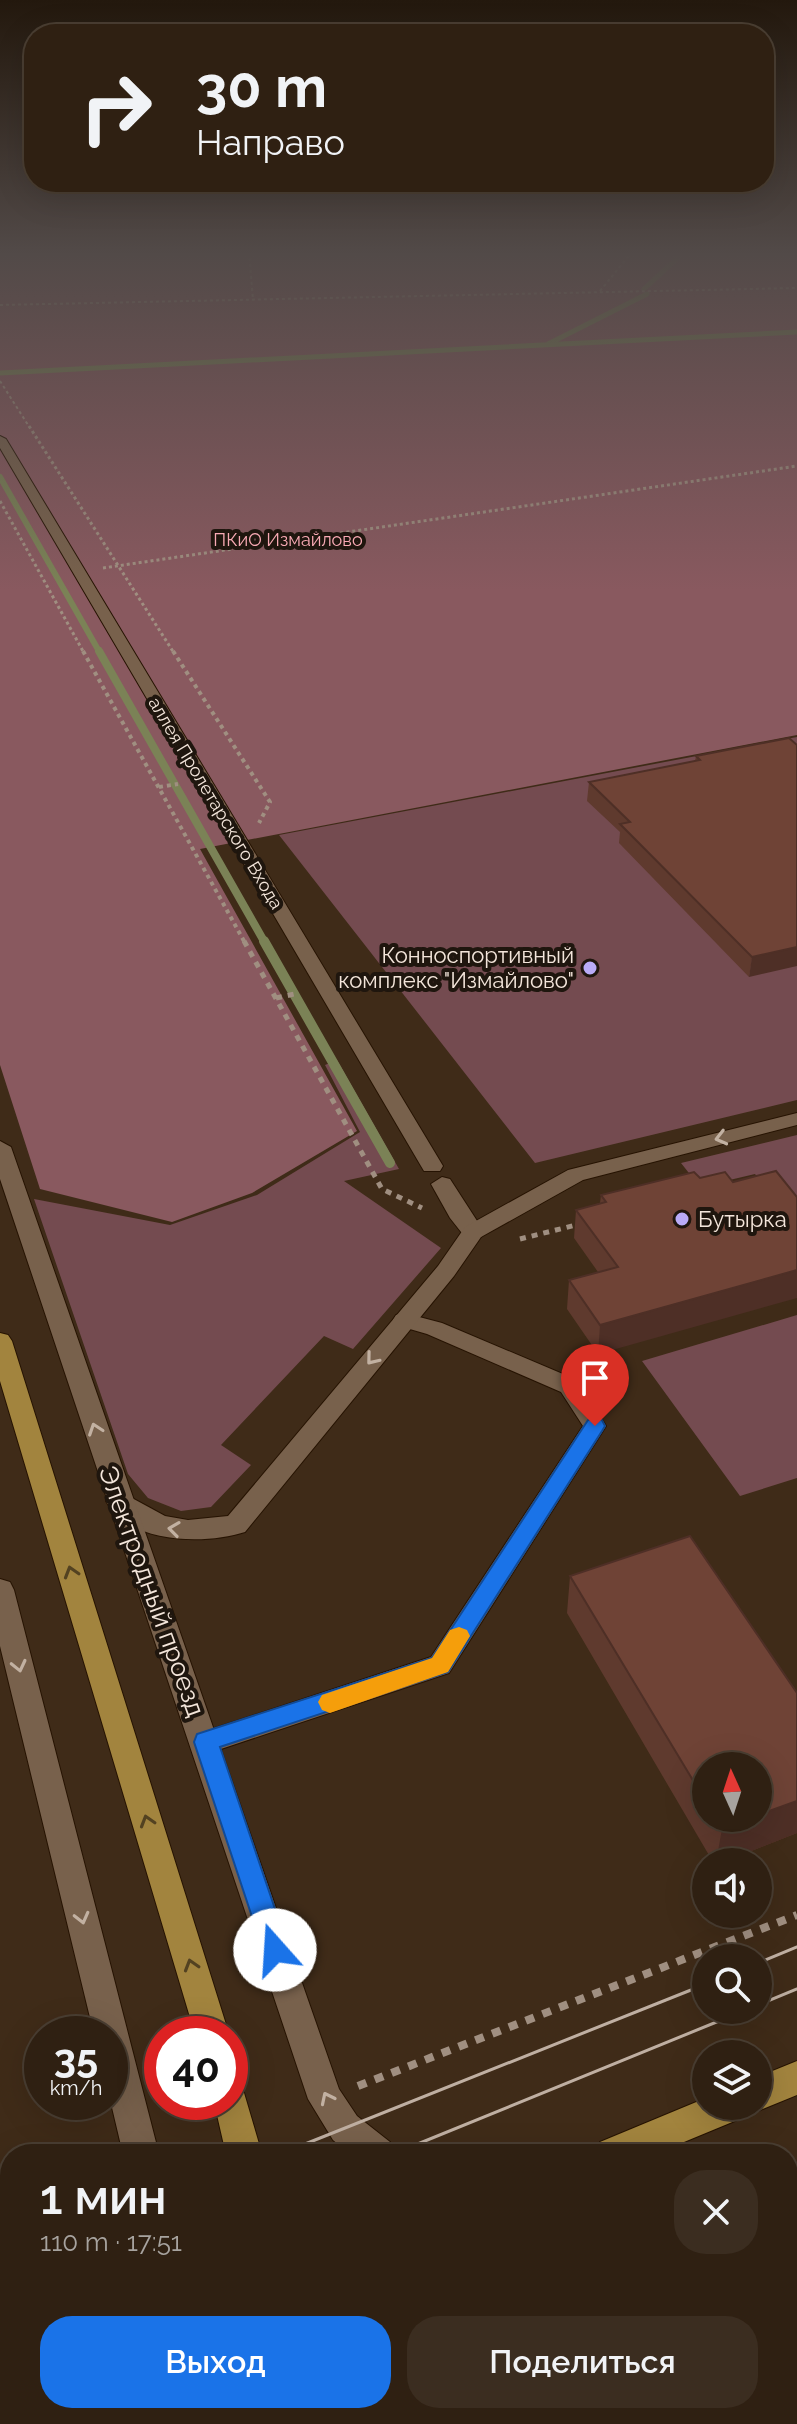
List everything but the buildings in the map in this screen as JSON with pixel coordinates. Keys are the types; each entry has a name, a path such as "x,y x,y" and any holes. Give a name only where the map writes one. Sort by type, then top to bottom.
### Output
{"main road":[{"path":"0,1341 206,2016"},
{"path":"772,2088 797,2078"},
{"path":"236,2120 242,2144"},
{"path":"637,2144 696,2120"}],"street":[{"name":"аллея Пролетарского Входа","path":"0,439 461,1218 473,1232"},
{"path":"119,1501 134,1514 162,1528 196,1532 236,1525 446,1271 473,1232 576,1175 797,1119"},
{"name":"Электродный проезд","path":"0,1147 119,1501 206,1742 325,2099 345,2128 365,2144"},
{"path":"2,1605 138,2144"}],"lane":[{"path":"206,1742 440,1665 595,1426 569,1386 434,1328 404,1320"}],"path":[{"path":"0,381 270,802 244,848"},
{"path":"78,572 797,466"},
{"path":"0,501 382,1189 473,1232 489,1247 582,1224"},
{"path":"71,629 79,628"},
{"path":"159,787 166,786"},
{"path":"276,998 299,993"},
{"path":"357,2086 797,1915"}],"shaded area":[{"name":"Конноспортивный комплекс \"Измайлово\"","path":"797,737 797,1100 535,1163 279,835"},
{"path":"337,1060 399,1169 344,1181 441,1248 353,1349 324,1336 221,1445 251,1465 211,1507 181,1511 148,1498 128,1474 34,1199 170,1225 257,1195 360,1132 325,1065"},
{"path":"797,1135 797,1226 755,1174 700,1187 681,1163"},
{"path":"797,1315 797,1478 740,1496 642,1361"}],"green space":[{"name":"ПКиО Измайлово","path":"0,365 797,365 797,735 200,849 357,1131 252,1193 172,1222 40,1189 0,1065"}],"waterway":[{"path":"0,373 153,365"},
{"path":"0,477 100,653"},
{"path":"99,651 265,943"},
{"path":"264,941 390,1163"}],"tram line":[{"path":"772,1957 797,1947"},
{"path":"772,1999 797,1989"},
{"path":"305,2144 692,1990"},
{"path":"418,2144 712,2024"}],"slow traffic":[{"path":"330,1702 440,1665 459,1636"}],"place":[{"name":"Конноспортивный комплекс \"Измайлово\"","path":"590,968"},
{"name":"Бутырка","path":"682,1219"}],"route":[{"path":"275,1950 206,1742 440,1665 595,1426"}]}
